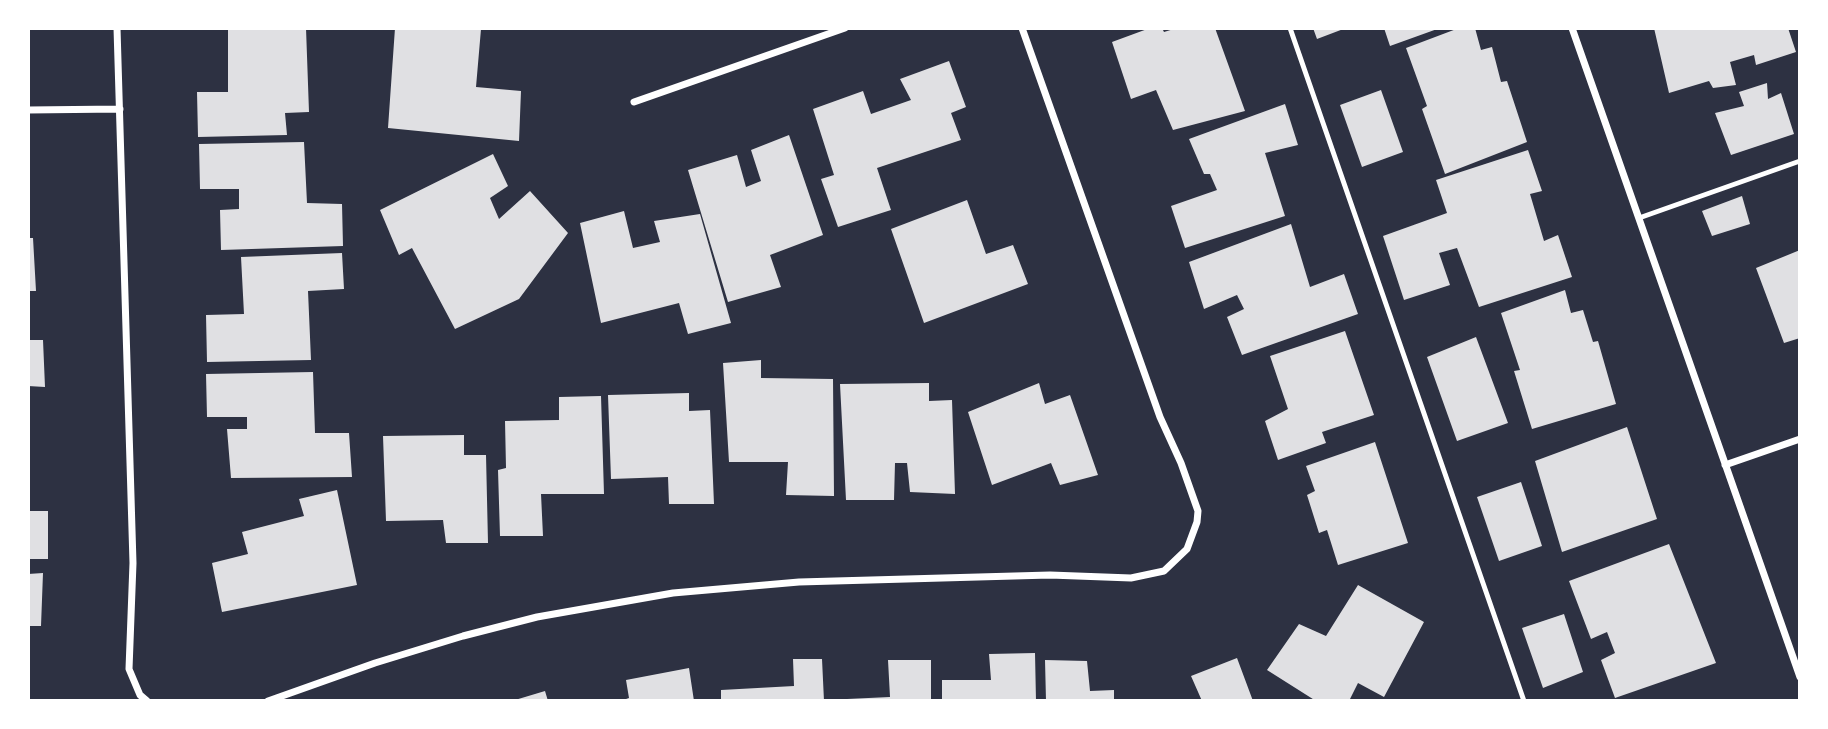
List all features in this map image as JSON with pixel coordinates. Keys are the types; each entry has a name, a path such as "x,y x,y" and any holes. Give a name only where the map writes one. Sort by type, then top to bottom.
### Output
{"street":[{"path":"117,28 133,563 129,669 140,695 147,701"},
{"path":"634,102 845,28"},
{"path":"268,701 374,663 463,636 537,617 673,593 799,582 1050,575 1131,578 1164,571 1187,549 1197,522 1198,510 1181,463 1160,418 1022,28"},
{"path":"1572,28 1800,677"},
{"path":"28,110 120,110"},
{"path":"1725,465 1800,439"}],"lane":[{"path":"1290,28 1524,701"},
{"path":"1639,218 1800,160"}],"building":[{"path":"306,28 309,112 285,113 287,135 198,137 197,92 228,92 228,30"},
{"path":"395,28 481,29 476,87 521,91 519,141 388,128"},
{"path":"1150,28 1162,28 1164,32 1177,28 1215,28 1245,111 1173,130 1156,90 1131,99 1112,42"},
{"path":"1313,28 1346,28 1317,39"},
{"path":"1384,28 1440,28 1390,46"},
{"path":"1459,28 1475,28 1481,50 1492,47 1501,82 1507,81 1527,142 1445,174 1422,109 1427,106 1406,48"},
{"path":"1654,28 1788,28 1796,52 1756,65 1754,55 1730,62 1736,85 1713,88 1709,81 1669,93"},
{"path":"949,61 966,107 951,113 961,140 877,168 891,210 838,227 821,179 834,175 813,109 863,91 871,114 911,100 900,79"},
{"path":"1767,83 1768,99 1781,93 1794,134 1731,155 1715,113 1744,106 1739,92"},
{"path":"1381,90 1403,152 1362,167 1340,105"},
{"path":"1285,104 1298,145 1265,153 1285,216 1185,248 1171,206 1217,190 1210,174 1204,174 1189,139"},
{"path":"789,135 823,235 770,255 781,287 728,302 688,170 737,155 746,187 761,181 751,150"},
{"path":"304,142 307,203 342,204 343,246 221,250 220,210 239,209 239,189 200,189 199,144"},
{"path":"1528,150 1542,191 1530,194 1544,241 1558,235 1572,277 1479,307 1457,248 1439,253 1450,285 1404,300 1383,236 1447,213 1436,180"},
{"path":"493,154 508,186 490,198 499,219 530,191 568,233 519,299 455,329 412,248 399,255 380,210"},
{"path":"1742,196 1750,224 1712,236 1702,211"},
{"path":"967,200 986,254 1013,245 1028,284 924,323 891,229"},
{"path":"624,211 633,248 660,242 654,221 700,214 731,323 688,334 679,303 601,323 580,223"},
{"path":"1291,224 1310,287 1344,274 1358,314 1242,355 1227,317 1244,309 1237,295 1204,309 1189,262"},
{"path":"28,238 33,238 36,291 28,291"},
{"path":"1800,250 1800,338 1784,343 1756,268"},
{"path":"342,253 344,289 308,291 311,360 207,362 206,315 244,314 241,257"},
{"path":"1565,290 1571,313 1583,310 1593,342 1598,341 1616,404 1532,429 1514,371 1520,370 1501,313"},
{"path":"1345,331 1374,415 1322,432 1326,443 1278,460 1265,421 1288,409 1270,356"},
{"path":"1476,337 1508,423 1457,441 1427,357"},
{"path":"28,340 43,340 45,387 28,386"},
{"path":"761,360 761,378 833,379 834,496 786,495 788,462 729,462 723,363"},
{"path":"313,372 315,433 349,433 352,477 231,478 227,429 247,429 247,417 207,417 206,374"},
{"path":"929,383 929,401 952,400 955,494 910,492 907,463 895,463 894,500 846,500 840,384"},
{"path":"1039,383 1045,404 1070,395 1098,475 1060,485 1051,463 992,485 968,412"},
{"path":"689,393 689,411 710,410 714,504 669,504 668,477 611,479 608,395"},
{"path":"601,396 604,494 541,494 543,536 500,536 498,470 506,468 505,421 559,420 559,397"},
{"path":"1627,427 1657,519 1562,552 1535,461"},
{"path":"464,435 464,455 486,455 488,543 446,543 443,520 386,521 383,436"},
{"path":"1375,442 1408,543 1338,565 1327,530 1319,533 1307,495 1315,491 1306,466"},
{"path":"1521,482 1542,546 1499,561 1477,497"},
{"path":"337,490 357,585 222,612 212,563 248,554 242,532 304,516 299,499"},
{"path":"28,511 48,511 48,559 28,559"},
{"path":"1669,544 1716,663 1615,698 1601,660 1615,653 1607,632 1591,639 1569,581"},
{"path":"43,573 41,626 28,626 28,574"},
{"path":"1358,585 1424,622 1384,697 1358,683 1349,701 1316,701 1267,670 1299,624 1326,636"},
{"path":"1564,614 1583,672 1543,688 1522,628"},
{"path":"1035,653 1036,701 942,701 942,680 991,680 989,654"},
{"path":"1237,658 1253,701 1202,701 1191,676"},
{"path":"793,659 822,659 824,701 721,701 721,690 794,686"},
{"path":"888,660 931,660 931,701 848,701 847,699 890,697"},
{"path":"1045,660 1087,661 1090,691 1114,690 1114,701 1046,701"},
{"path":"689,668 694,701 620,701 629,698 626,680"},
{"path":"545,691 548,701 515,701 515,700"}]}
